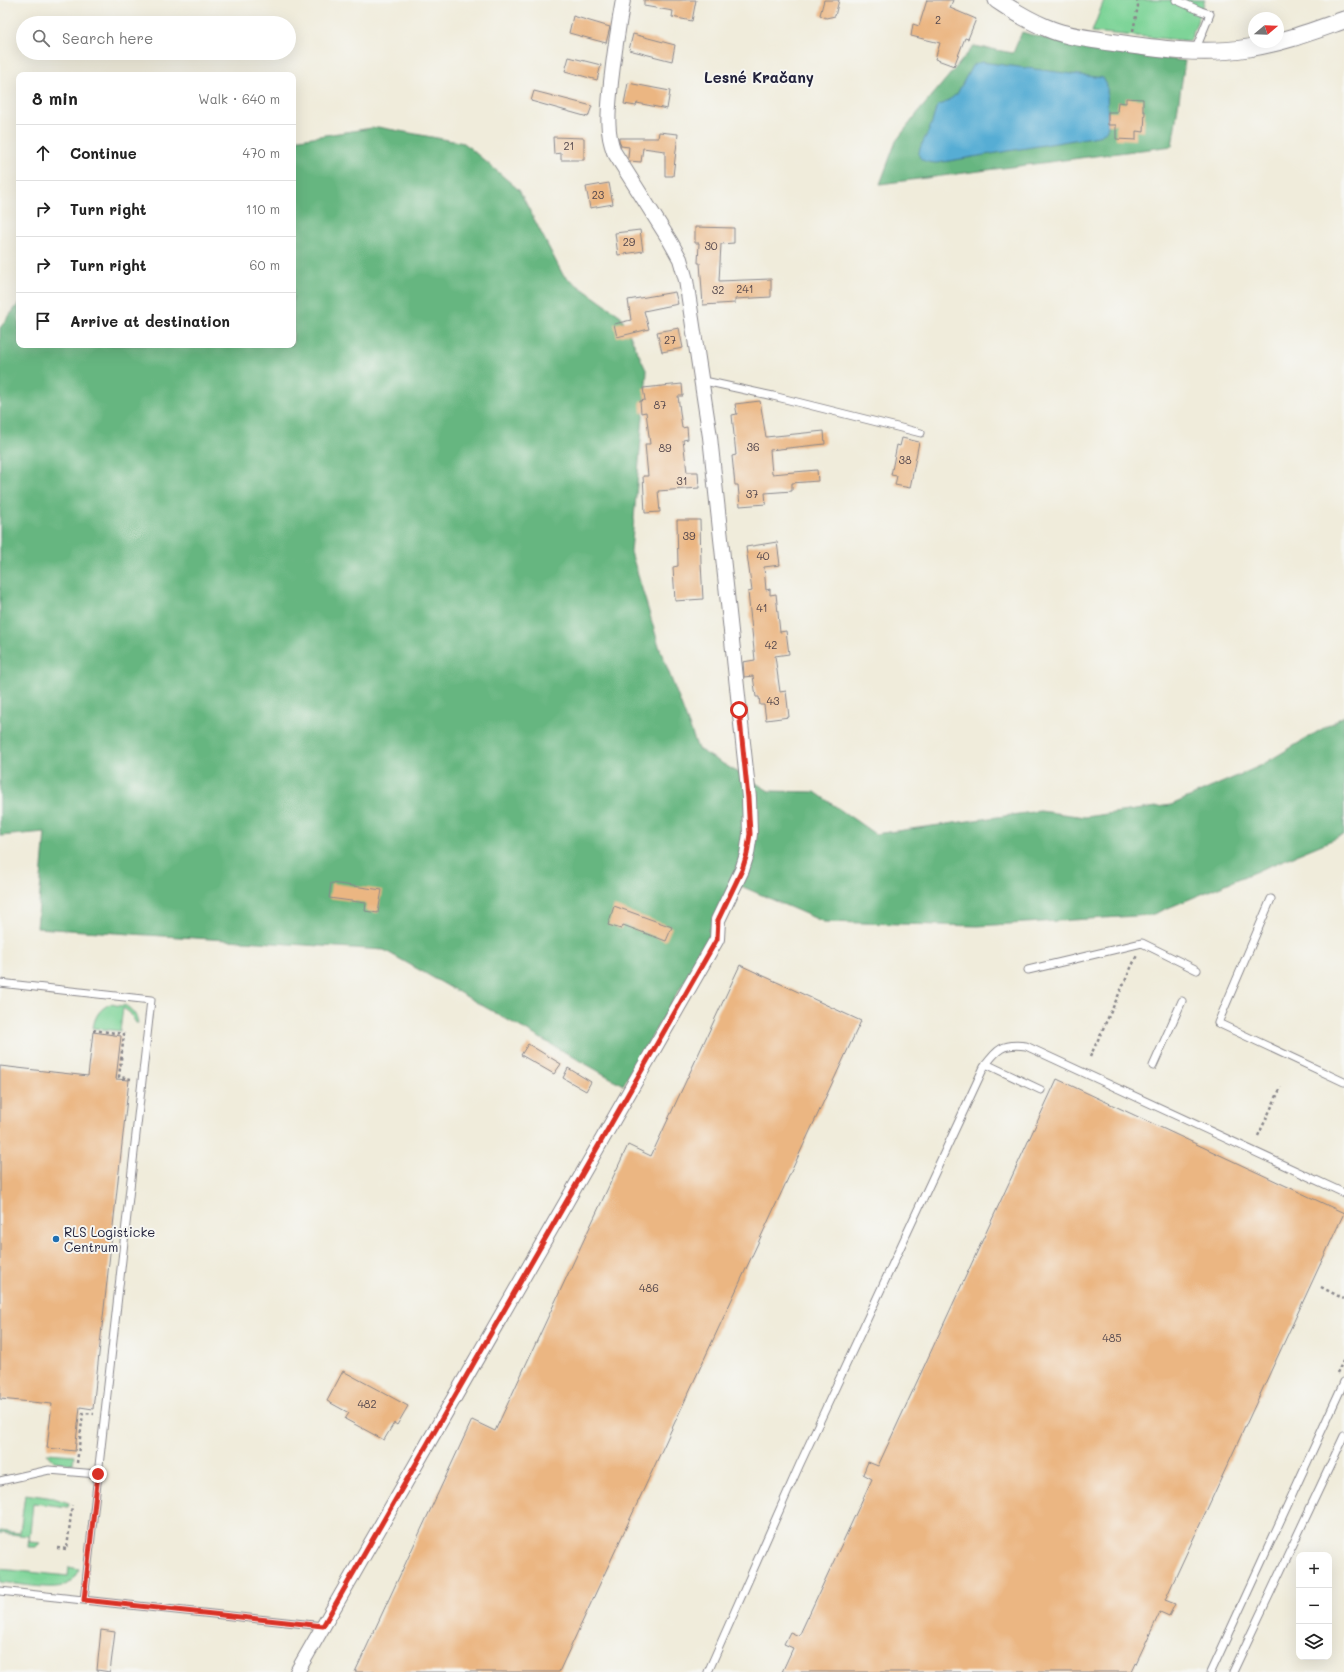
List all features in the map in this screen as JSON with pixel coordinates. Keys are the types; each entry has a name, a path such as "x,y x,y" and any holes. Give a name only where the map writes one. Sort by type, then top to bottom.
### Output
{"street":[{"path":"297,1672 717,939 718,920 742,870 747,854 750,834 748,798 710,437 686,280 680,259 614,152 609,140 608,109 615,44 623,0"},
{"path":"997,0 1013,11 1048,29 1068,35 1131,45 1195,51 1219,52 1273,44 1344,20"}],"lane":[{"path":"1176,0 1210,14 1195,51"},
{"path":"702,383 709,382 773,396 922,433"},
{"path":"1271,899 1218,1023 1344,1082"},
{"path":"1028,970 1142,943 1197,970"},
{"path":"0,984 151,1000 84,1600"},
{"path":"1153,1066 1182,1002"},
{"path":"708,1672 802,1459 986,1064 1002,1047 1013,1044 1026,1046 1344,1193"},
{"path":"986,1064 1041,1090"},
{"path":"1211,1672 1344,1382"},
{"path":"1234,1672 1344,1436"},
{"path":"0,1482 49,1470 98,1474"},
{"path":"0,1591 323,1626"}],"path":[{"path":"1131,45 1138,6 1137,0"},
{"path":"1090,1057 1139,951"},
{"path":"93,1030 124,1034 119,1077 131,1078 130,1086"},
{"path":"1258,1136 1281,1086"},
{"path":"1321,1287 1344,1299"},
{"path":"77,1464 83,1413 94,1414 95,1407"},
{"path":"57,1548 67,1549 72,1506"}],"green space":[{"path":"1104,0 1205,0 1190,41 1092,32"},
{"path":"1022,32 1043,38 1137,55 1185,61 1172,146 880,184 896,141 974,46 1013,53"},
{"path":"378,127 464,143 519,190 563,275 621,316 647,372 631,552 660,649 698,749 769,791 815,792 875,834 1040,811 1085,817 1171,805 1260,766 1344,716 1344,835 1151,915 978,926 824,922 741,886 623,1085 384,950 37,928 45,832 0,836 0,328 16,307 16,348 296,348 296,140"},
{"path":"113,1003 115,1005 124,1005 129,1008 135,1015 138,1023 136,1023 130,1013 123,1008 120,1031 93,1028 95,1019 99,1012"},
{"path":"47,1453 74,1455 73,1464 54,1461"},
{"path":"25,1494 54,1498 69,1503 68,1507 33,1503 29,1542 40,1543 36,1547 28,1547 29,1536 0,1533 0,1531 20,1533"},
{"path":"69,1567 79,1569 70,1582 59,1587 43,1587 0,1582 0,1569 68,1576"}],"water":[{"path":"981,62 1103,78 1107,85 1108,126 1106,130 1103,134 1098,136 937,163 922,160 919,153 920,148 931,126 936,108 957,94 972,66"}],"building":[{"path":"644,0 696,0 692,21 672,17 673,11 644,6"},
{"path":"824,0 839,0 835,16 826,18 820,15"},
{"path":"927,0 953,0 950,8 976,19 968,39 965,38 954,66 935,59 940,43 911,36 913,24 919,26"},
{"path":"573,16 610,27 606,43 569,33"},
{"path":"633,34 675,45 672,61 629,50"},
{"path":"569,57 601,65 597,80 565,71"},
{"path":"628,83 670,91 667,109 637,103 636,106 624,104"},
{"path":"534,91 592,106 588,117 531,101"},
{"path":"1126,98 1143,99 1143,111 1145,111 1144,132 1136,131 1136,140 1116,139 1116,125 1108,125 1108,112 1117,112 1118,102 1126,103"},
{"path":"659,132 678,134 673,176 665,176 665,151 643,148 641,162 629,161 629,147 621,146 619,141 619,138 658,138"},
{"path":"553,137 584,138 584,160 561,160 561,153 554,154"},
{"path":"609,183 613,204 590,208 586,187"},
{"path":"695,227 734,228 734,243 721,244 719,281 771,279 771,297 735,299 735,303 703,305 700,263 698,263 699,243 695,243"},
{"path":"640,230 643,251 618,255 615,233"},
{"path":"675,292 678,304 644,311 649,329 617,337 614,324 631,320 628,300"},
{"path":"679,328 683,348 662,352 657,332"},
{"path":"682,384 683,396 678,396 682,428 687,427 688,439 683,440 687,472 698,472 699,488 658,491 660,512 645,513 643,476 648,476 645,444 650,444 646,412 641,413 640,401 645,400 643,388"},
{"path":"760,401 766,437 824,431 825,444 770,450 772,474 817,470 818,481 792,483 792,491 765,493 766,504 740,506 738,485 735,485 732,456 736,455 732,415 737,414 735,404"},
{"path":"902,438 919,442 910,488 895,485 897,476 891,475 897,445 900,446"},
{"path":"677,520 700,520 703,599 675,601 673,567 678,566"},
{"path":"777,542 780,565 764,567 766,590 770,589 770,595 776,594 780,632 786,631 789,654 775,656 780,692 786,691 789,717 766,720 764,705 760,705 759,697 756,697 753,676 744,677 743,662 755,660 748,592 752,591 746,547"},
{"path":"331,883 382,890 378,913 365,911 366,903 329,898"},
{"path":"614,906 672,927 666,941 623,925 621,929 608,925"},
{"path":"740,965 861,1021 559,1672 355,1672 472,1420 495,1431 628,1145 651,1156"},
{"name":"RLS Logisticke Centrum","path":"93,1032 121,1036 116,1079 129,1080 93,1409 80,1407 75,1451 47,1448 52,1404 0,1399 0,1066 88,1076"},
{"path":"528,1044 561,1064 554,1074 521,1055"},
{"path":"568,1068 591,1082 586,1091 563,1078"},
{"path":"1057,1079 1344,1213 1165,1600 1175,1604 1169,1616 1160,1612 1132,1672 782,1672 793,1648 784,1644 790,1632 799,1636 872,1479 863,1474 868,1462 878,1466"},
{"path":"343,1371 408,1406 397,1425 394,1423 384,1440 345,1419 349,1413 327,1401"},
{"path":"101,1630 115,1632 110,1672 97,1670"}],"place":[{"name":"RLS Logisticke Centrum","path":"56,1239"}],"district":[{"name":"Lesné Kračany","path":"759,78"}],"route":[{"path":"98,1474 84,1600 323,1626 717,939 718,920 742,870 747,854 750,834 739,710"}]}
